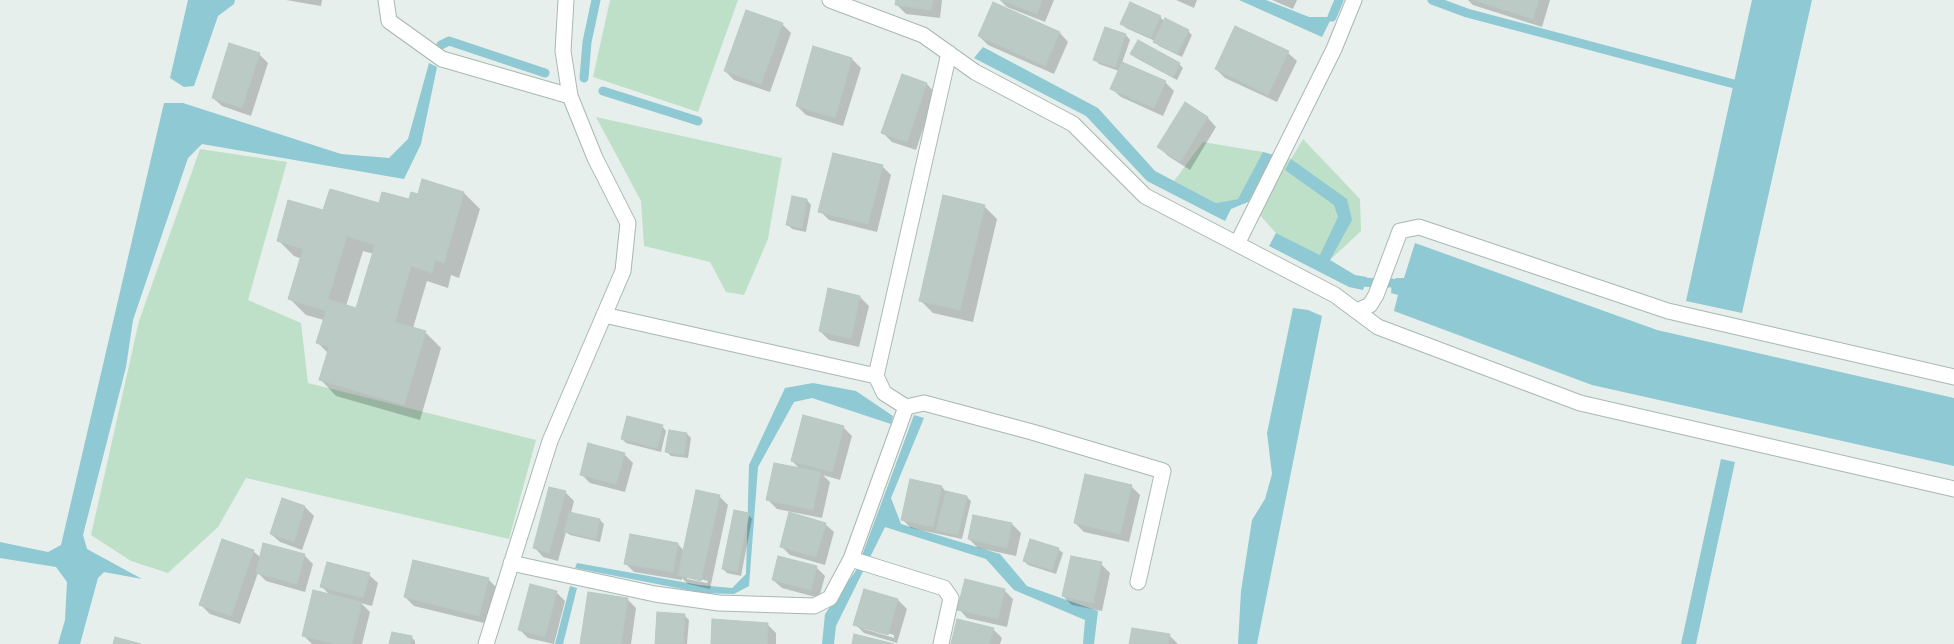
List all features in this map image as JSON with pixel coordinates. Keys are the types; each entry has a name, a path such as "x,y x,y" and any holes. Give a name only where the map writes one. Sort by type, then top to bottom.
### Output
{"street":[{"path":"386,0 389,22 442,59 570,96"},
{"path":"486,644 550,441 623,271 628,223 595,158 570,96 563,51 566,0"},
{"path":"830,0 923,34 975,72 1073,124 1145,196 1335,295 1378,327 1580,403 1954,489"},
{"path":"1237,244 1334,49 1354,0"},
{"path":"949,52 876,376 884,393 906,407 924,402 1163,471 1138,582"},
{"path":"1357,312 1370,306 1376,295 1400,231 1419,227 1668,311 1954,377"},
{"path":"604,315 876,376"},
{"path":"511,563 655,594 719,603 814,606 830,598 853,559 906,407"},
{"path":"853,559 944,588 951,598 941,644"}],"green space":[{"path":"610,0 738,0 698,112 593,77"},
{"path":"596,117 782,158 768,239 744,295 726,292 710,262 644,246 641,201"},
{"path":"1303,139 1360,199 1361,231 1330,260 1276,233 1248,202 1238,199 1216,203 1174,181 1203,142 1263,152 1291,159"},
{"path":"200,149 287,162 248,300 301,323 308,383 536,440 509,539 246,478 218,527 168,573 131,561 91,535 139,321"}],"water":[{"path":"188,0 235,0 234,4 218,16 194,86 184,87 170,78"},
{"path":"1239,0 1266,0 1309,17 1332,17 1322,37"},
{"path":"1752,0 1812,0 1742,313 1686,301"},
{"path":"983,47 1098,108 1155,171 1216,203 1238,199 1263,152 1273,155 1248,202 1231,209 1225,221 1147,181 1086,116 974,58"},
{"path":"429,63 437,67 421,144 404,179 202,144 188,158 133,320 126,367 83,535 87,549 142,579 104,572 98,578 80,644 58,644 65,620 67,582 56,567 0,558 0,542 48,552 61,545 164,103 183,103 341,154 389,158 408,139"},
{"path":"1291,159 1347,199 1352,220 1330,260 1355,275 1367,277 1363,290 1349,287 1269,246 1276,233 1320,255 1338,217 1334,205 1285,170"},
{"path":"1415,243 1657,330 1954,398 1954,466 1592,385 1394,311 1398,295 1391,293 1392,283 1396,278 1404,278"},
{"path":"1293,308 1308,310 1322,316 1257,644 1238,644 1241,591 1252,520 1265,499 1272,474 1267,433"},
{"path":"813,383 856,391 893,416 891,424 812,398 794,402 758,467 749,586 734,594 703,593 575,568 577,563 699,585 732,588 746,574 749,465 785,388"},
{"path":"914,415 924,418 891,498 901,524 1000,554 1027,586 1098,611 1094,644 1083,644 1085,620 1014,590 986,559 885,527 836,626 834,644 822,644 825,614 857,569"},
{"path":"1721,459 1735,462 1696,644 1681,644"},
{"path":"570,586 577,588 563,644 555,644"}],"building":[{"path":"896,0 933,0 931,10 895,5"},
{"path":"1001,0 1042,0 1037,14"},
{"path":"1474,0 1539,0 1533,19"},
{"path":"993,2 1060,32 1045,66 978,36"},
{"path":"1130,2 1161,16 1151,38 1120,24"},
{"path":"746,10 783,23 761,84 724,71"},
{"path":"1165,18 1189,30 1177,54 1153,42"},
{"path":"1235,26 1289,51 1268,95 1215,69"},
{"path":"1105,27 1126,34 1115,67 1093,60"},
{"path":"1138,40 1180,63 1173,77 1130,54"},
{"path":"229,43 260,53 242,108 212,98"},
{"path":"813,46 852,58 835,118 796,106"},
{"path":"1122,62 1166,81 1154,108 1110,89"},
{"path":"902,74 927,83 907,142 881,133"},
{"path":"1185,102 1208,117 1180,162 1157,147"},
{"path":"833,153 883,165 868,224 818,212"},
{"path":"422,179 464,192 444,263 435,260 432,273 411,266 395,322 426,331 404,405 319,380 329,347 316,343 326,311 288,299 303,249 277,241 288,200 323,210 330,189 379,203 382,192 409,199 411,192 418,194","holes":["347,236 375,245 356,308 328,299"]},
{"path":"943,195 985,205 960,310 919,301"},
{"path":"792,196 807,199 802,228 786,225"},
{"path":"828,288 860,296 851,339 819,331"},
{"path":"803,415 844,426 832,472 791,461"},
{"path":"627,416 663,425 657,448 621,439"},
{"path":"669,430 687,433 684,455 665,452"},
{"path":"588,443 625,453 616,484 580,475"},
{"path":"774,463 821,472 813,510 766,500"},
{"path":"1085,474 1132,485 1120,534 1074,523"},
{"path":"910,479 942,486 933,527 901,520"},
{"path":"549,487 566,491 549,553 533,548"},
{"path":"696,490 720,495 701,581 678,575"},
{"path":"946,491 967,496 958,535 936,530"},
{"path":"282,498 305,506 294,542 270,534"},
{"path":"734,510 749,513 737,572 722,569"},
{"path":"569,512 600,519 596,539 564,532"},
{"path":"789,512 826,523 816,557 780,547"},
{"path":"973,515 1012,523 1007,548 968,539"},
{"path":"630,534 678,543 673,572 624,564"},
{"path":"222,539 254,550 231,616 199,605"},
{"path":"1030,539 1059,548 1052,570 1023,561"},
{"path":"263,543 305,554 297,584 256,573"},
{"path":"778,556 817,566 811,590 772,580"},
{"path":"1071,556 1102,562 1093,603 1062,596"},
{"path":"413,560 489,578 479,616 404,597"},
{"path":"327,562 370,573 363,598 320,587"},
{"path":"965,579 1005,589 998,619 957,610"},
{"path":"530,584 557,591 545,637 518,630"},
{"path":"864,589 898,599 888,635 853,625"},
{"path":"313,590 362,602 352,644 335,644 302,636"},
{"path":"588,592 628,598 621,644 580,644"},
{"path":"657,612 685,614 683,644 655,644"},
{"path":"712,619 768,623 767,644 711,644"},
{"path":"957,619 994,628 989,644 951,644"},
{"path":"1132,628 1170,634 1168,644 1129,644"},
{"path":"392,632 412,636 410,644 389,644"},
{"path":"854,634 894,644 852,644"},
{"path":"115,637 141,644 113,644"}],"waterway":[{"path":"584,78 587,42 596,0"},
{"path":"1332,17 1339,0"},
{"path":"1432,0 1467,13 1734,84"},
{"path":"441,45 449,41 545,73"},
{"path":"603,91 698,121"},
{"path":"1354,282 1392,283 1403,287"}]}
